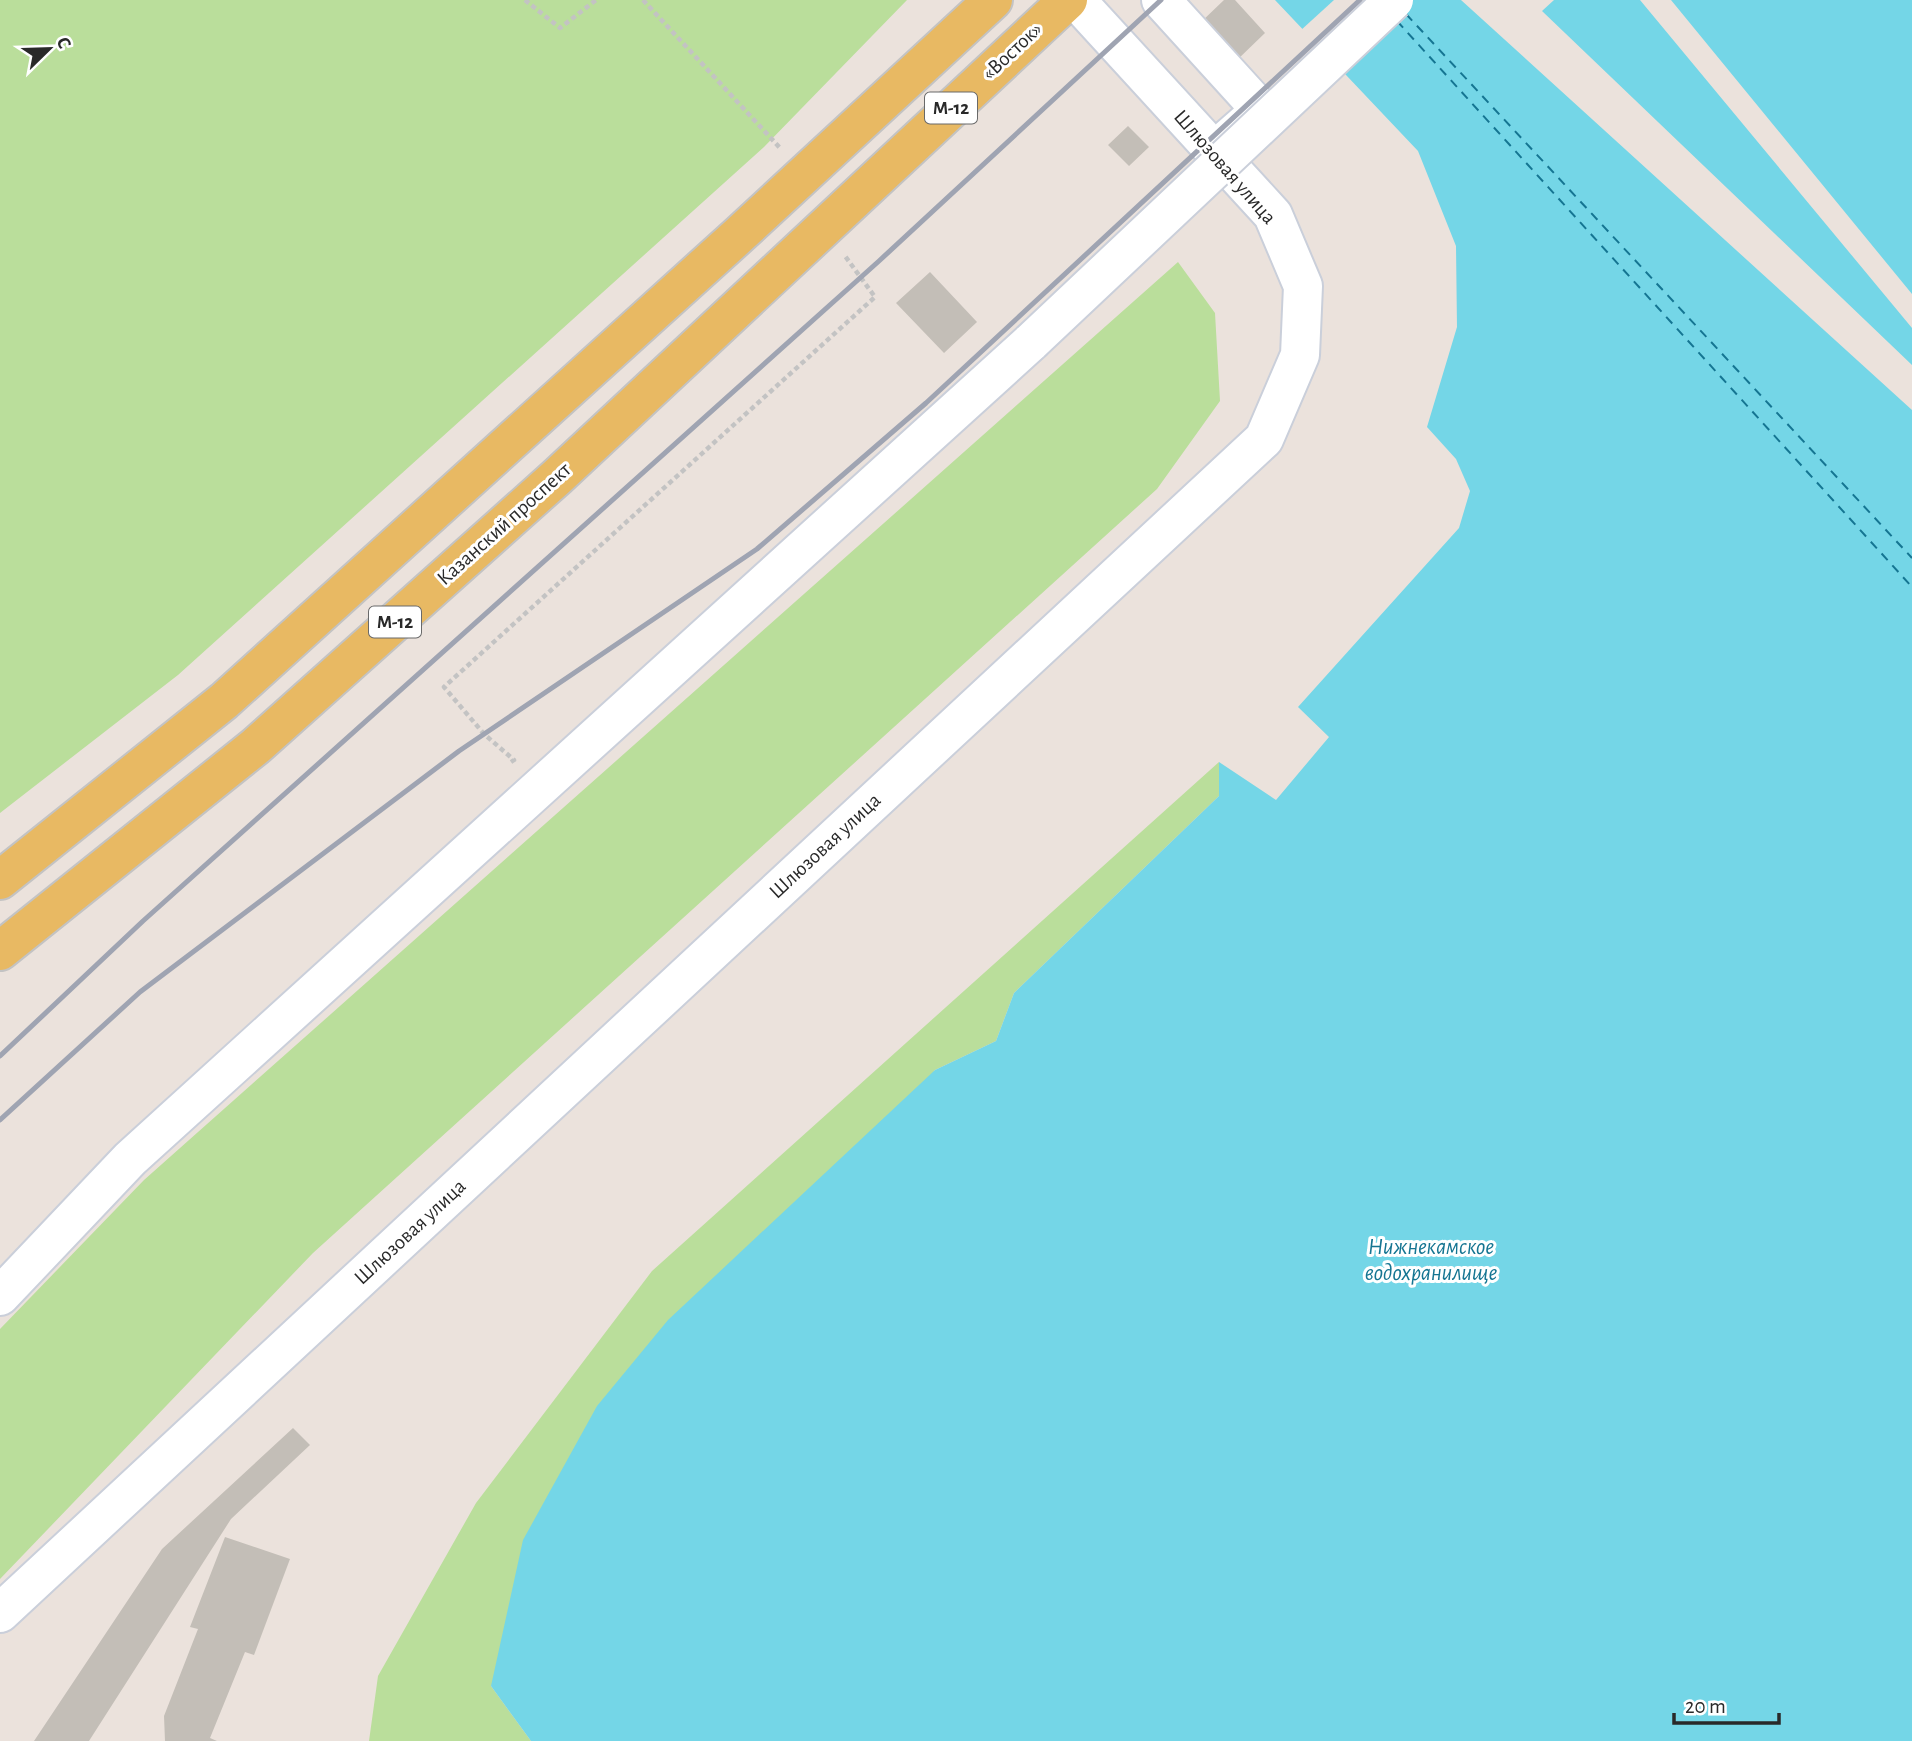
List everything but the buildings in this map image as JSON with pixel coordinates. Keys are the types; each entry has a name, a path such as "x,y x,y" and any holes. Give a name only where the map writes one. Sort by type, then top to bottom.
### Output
{"main road":[{"name":"М-12","path":"0,880 223,701 793,162 993,0"},
{"name":"«Восток»","path":"829,221 1068,0"},
{"name":"Казанский проспект","path":"0,951 256,746 557,477 829,221"}],"street":[{"name":"Шлюзовая улица","path":"0,1613 1264,439 1300,355 1303,286 1273,215 1076,0"},
{"path":"1161,0 1261,110 1214,152"},
{"path":"0,1296 130,1159 1031,342 1394,0"}],"path":[{"path":"525,0 560,28 596,0"},
{"path":"643,0 793,162"},
{"path":"514,760 484,734 444,687 875,297 829,221"}],"green space":[{"path":"0,0 907,0 764,147 178,675 0,813"},
{"path":"1178,262 1215,313 1220,401 1157,489 313,1253 0,1579 0,1329 144,1180"},
{"path":"1219,762 1219,796 1014,993 996,1041 935,1070 491,1686 531,1741 369,1741 378,1676 476,1503 652,1271"}],"water":[{"name":"Нижнекамское водохранилище","path":"1275,0 1461,0 1912,410 1912,1741 531,1741 491,1686 523,1540 597,1406 668,1320 935,1070 996,1041 1014,993 1219,796 1219,762 1276,800 1329,737 1298,707 1459,528 1470,491 1456,459 1427,427 1457,327 1456,246 1418,151"},
{"path":"1554,0 1640,0 1912,328 1912,365 1542,11"},
{"path":"1671,0 1912,0 1912,294"}],"pier":[{"path":"1334,0 1412,0 1337,70 1300,31"}],"ferry route":[{"path":"1406,14 1912,558"},
{"path":"1397,21 1912,587"}],"railway":[{"path":"0,1056 143,921 879,261 1161,0"},
{"path":"0,1120 140,992 459,751 757,549 926,403 1360,0"}]}
